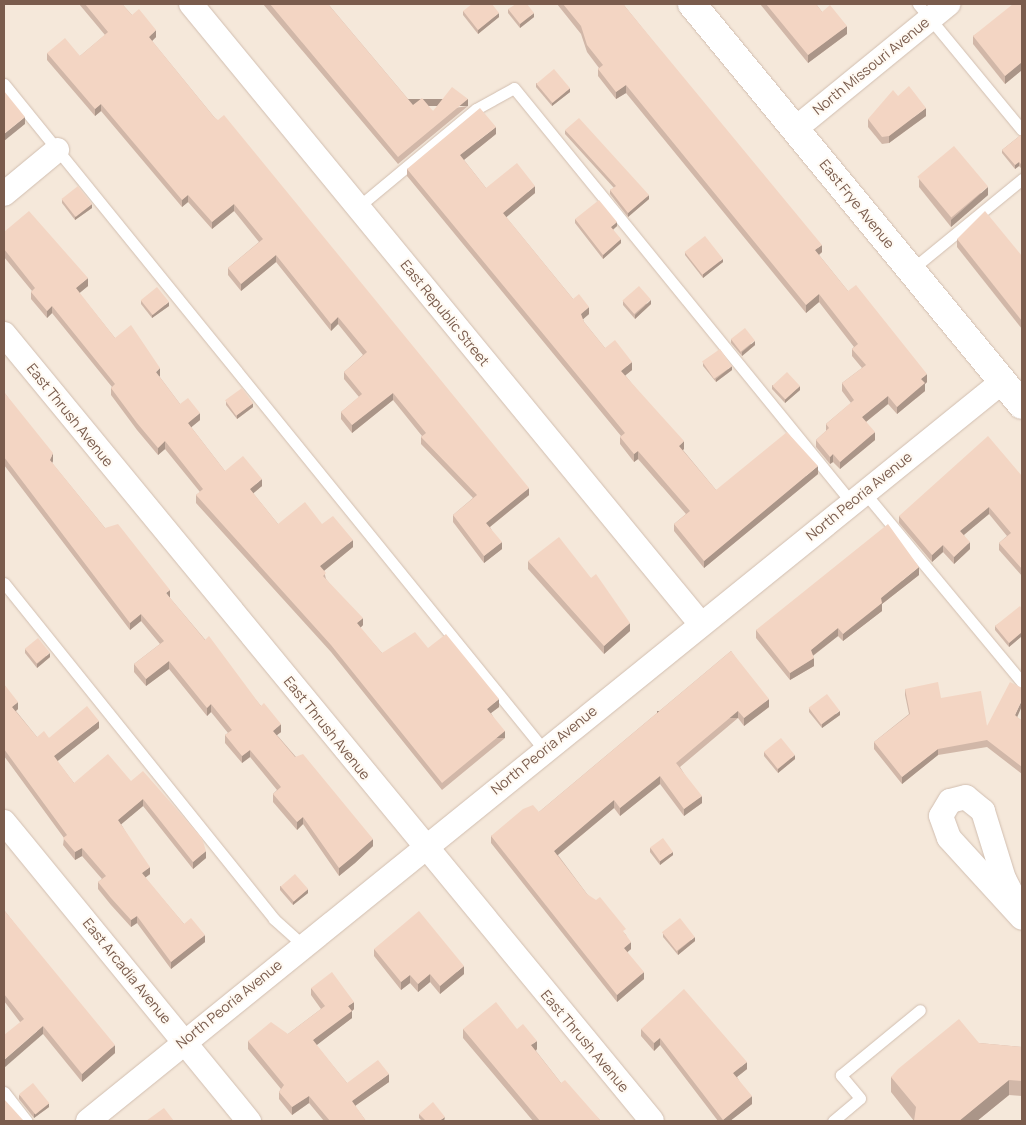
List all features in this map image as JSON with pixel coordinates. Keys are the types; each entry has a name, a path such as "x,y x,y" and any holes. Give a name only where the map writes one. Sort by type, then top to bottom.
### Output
{"street":[{"name":"East Republic Street","path":"191,4 700,622"},
{"name":"East Frye Avenue","path":"692,4 1022,405"},
{"name":"North Missouri Avenue","path":"795,129 932,9"},
{"path":"4,194 57,150"},
{"name":"East Thrush Avenue","path":"4,334 425,848 652,1121"},
{"name":"North Peoria Avenue","path":"88,1121 700,622 1003,381"},
{"path":"1022,914 1004,879 983,811 966,797 950,801 941,816 949,838 1022,918"},
{"name":"East Arcadia Avenue","path":"4,822 249,1121"}],"lane":[{"path":"932,9 1022,130"},
{"path":"4,84 544,750"},
{"path":"358,207 476,109 514,88 858,497 1022,682"},
{"path":"911,270 1022,178"},
{"path":"4,583 283,929 303,945"},
{"path":"833,1121 860,1098 841,1075 920,1010"},
{"path":"4,1092 28,1121"}],"shaded area":[{"path":"4,4 1022,4 1022,1121 4,1121"}],"building":[{"path":"85,4 122,4 132,15 139,9 156,30 149,37 214,117 218,120 224,115 529,488 486,523 502,542 484,556 453,515 477,495 421,437 426,433 393,393 352,425 341,412 362,394 344,372 367,352 338,317 331,324 276,255 241,284 228,268 263,239 234,204 212,222 188,195 182,200 101,104 95,109 47,53 65,38 80,56 108,32"},
{"path":"270,4 328,4 413,105 422,98 433,111 452,87 468,99 398,157"},
{"path":"472,4 492,4 499,13 478,30 463,11"},
{"path":"516,4 527,4 534,13 520,24 508,9"},
{"path":"563,4 623,4 822,245 815,250 848,291 856,285 927,374 921,379 925,383 897,407 888,396 862,417 875,432 840,462 833,454 830,457 816,440 829,428 826,424 854,400 842,383 866,365 852,349 858,344 819,294 806,305 626,85 616,92 598,69 603,65 587,45 581,26"},
{"path":"766,4 816,4 822,12 830,5 847,26 808,55"},
{"path":"1013,4 1022,4 1022,62 1005,76 973,36"},
{"path":"554,69 570,88 552,103 536,84"},
{"path":"909,86 926,108 889,136 882,137 868,119 893,90 898,96"},
{"path":"4,91 25,117 4,134"},
{"path":"480,108 496,127 460,155 486,188 517,163 535,186 503,213 573,299 579,294 589,307 581,314 584,322 605,348 615,340 632,362 621,371 684,441 679,446 716,490 787,432 818,466 704,561 674,524 690,511 638,451 634,454 620,437 625,433 407,169"},
{"path":"579,118 649,195 628,213 610,190 616,186 565,130"},
{"path":"1022,134 1022,165 1019,162 1015,165 1002,150"},
{"path":"954,146 988,187 951,217 917,177"},
{"path":"78,186 92,204 76,217 61,199"},
{"path":"599,200 617,222 611,227 621,239 603,255 575,219"},
{"path":"29,211 88,278 76,288 115,338 131,325 160,368 156,372 180,404 188,398 200,413 188,423 225,471 243,456 262,479 250,489 278,524 305,502 322,524 333,516 353,540 320,566 326,573 323,576 363,618 357,623 382,653 415,632 428,648 446,634 499,699 487,709 505,731 442,783 331,645 196,495 203,489 165,441 158,448 137,423 111,388 115,384 52,306 47,311 31,292 35,288 4,249 4,232"},
{"path":"985,211 1022,256 1022,321 957,239"},
{"path":"705,236 723,259 702,275 685,252"},
{"path":"639,286 651,300 634,314 622,300"},
{"path":"157,287 169,302 153,315 141,300"},
{"path":"745,328 755,341 741,352 731,339"},
{"path":"720,349 732,366 714,379 702,362"},
{"path":"787,372 800,386 785,400 772,386"},
{"path":"242,388 253,403 236,416 225,400"},
{"path":"4,392 53,453 50,460 105,528 118,524 170,590 166,593 205,640 209,636 261,706 264,703 281,724 273,731 295,757 303,754 373,839 339,868 303,817 297,822 273,794 281,787 250,750 242,756 225,735 232,730 211,704 207,708 169,661 146,679 134,664 164,641 141,614 130,623 4,457"},
{"path":"988,436 1022,476 1022,569 999,543 1011,533 989,507 960,531 970,542 954,557 943,545 932,555 899,516"},
{"path":"888,524 919,567 881,598 882,603 843,634 838,628 811,650 814,658 790,673 756,630"},
{"path":"559,537 591,578 596,574 630,623 604,646 528,561"},
{"path":"1020,606 1022,609 1022,632 1009,643 995,626"},
{"path":"38,638 50,653 37,663 25,649"},
{"path":"731,651 769,699 744,718 738,711 676,763 702,796 684,809 660,776 620,808 614,800 554,851 587,894 596,900 600,897 626,929 623,931 631,942 624,948 644,972 617,995 491,836 523,809 533,805 539,812"},
{"path":"938,682 941,698 981,691 987,726 1010,682 1022,688 1022,700 1015,715 1022,721 1022,767 987,740 938,749 902,777 874,742 910,714 905,689"},
{"path":"4,684 18,702 12,707 37,737 44,731 49,738 87,706 99,721 54,756 74,783 108,754 131,781 143,771 202,838 206,851 193,862 143,799 118,820 150,867 142,873 184,924 191,918 205,935 171,962 137,916 131,920 98,882 106,876 82,848 75,852 63,838 67,835 4,749"},
{"path":"827,694 840,711 821,725 809,708"},
{"path":"781,738 795,755 778,769 764,752"},
{"path":"663,838 673,852 660,861 650,847"},
{"path":"295,874 308,889 294,902 281,886"},
{"path":"4,910 115,1045 82,1074 43,1026 4,1060 4,1035 24,1019 4,994"},
{"path":"419,911 464,966 440,986 430,974 418,984 410,975 401,982 374,949"},
{"path":"680,918 695,937 677,951 662,932"},
{"path":"332,972 354,1002 348,1006 352,1011 313,1040 347,1083 378,1060 389,1074 352,1101 366,1121 330,1121 309,1096 292,1107 279,1092 284,1085 248,1041 271,1022 288,1034 325,1006 311,988"},
{"path":"684,989 747,1062 733,1073 752,1096 723,1120 660,1038 654,1043 641,1029"},
{"path":"496,1002 517,1029 523,1024 537,1041 531,1045 561,1083 565,1080 601,1121 540,1121 463,1029"},
{"path":"959,1019 979,1043 1022,1047 1022,1081 1009,1080 959,1121 914,1121 916,1107 891,1077 898,1069"},
{"path":"33,1083 49,1103 35,1115 19,1094"},
{"path":"4,1099 23,1120 22,1121 4,1121"},
{"path":"433,1102 445,1117 439,1121 426,1121 419,1114"},
{"path":"164,1108 174,1121 146,1121"}]}
